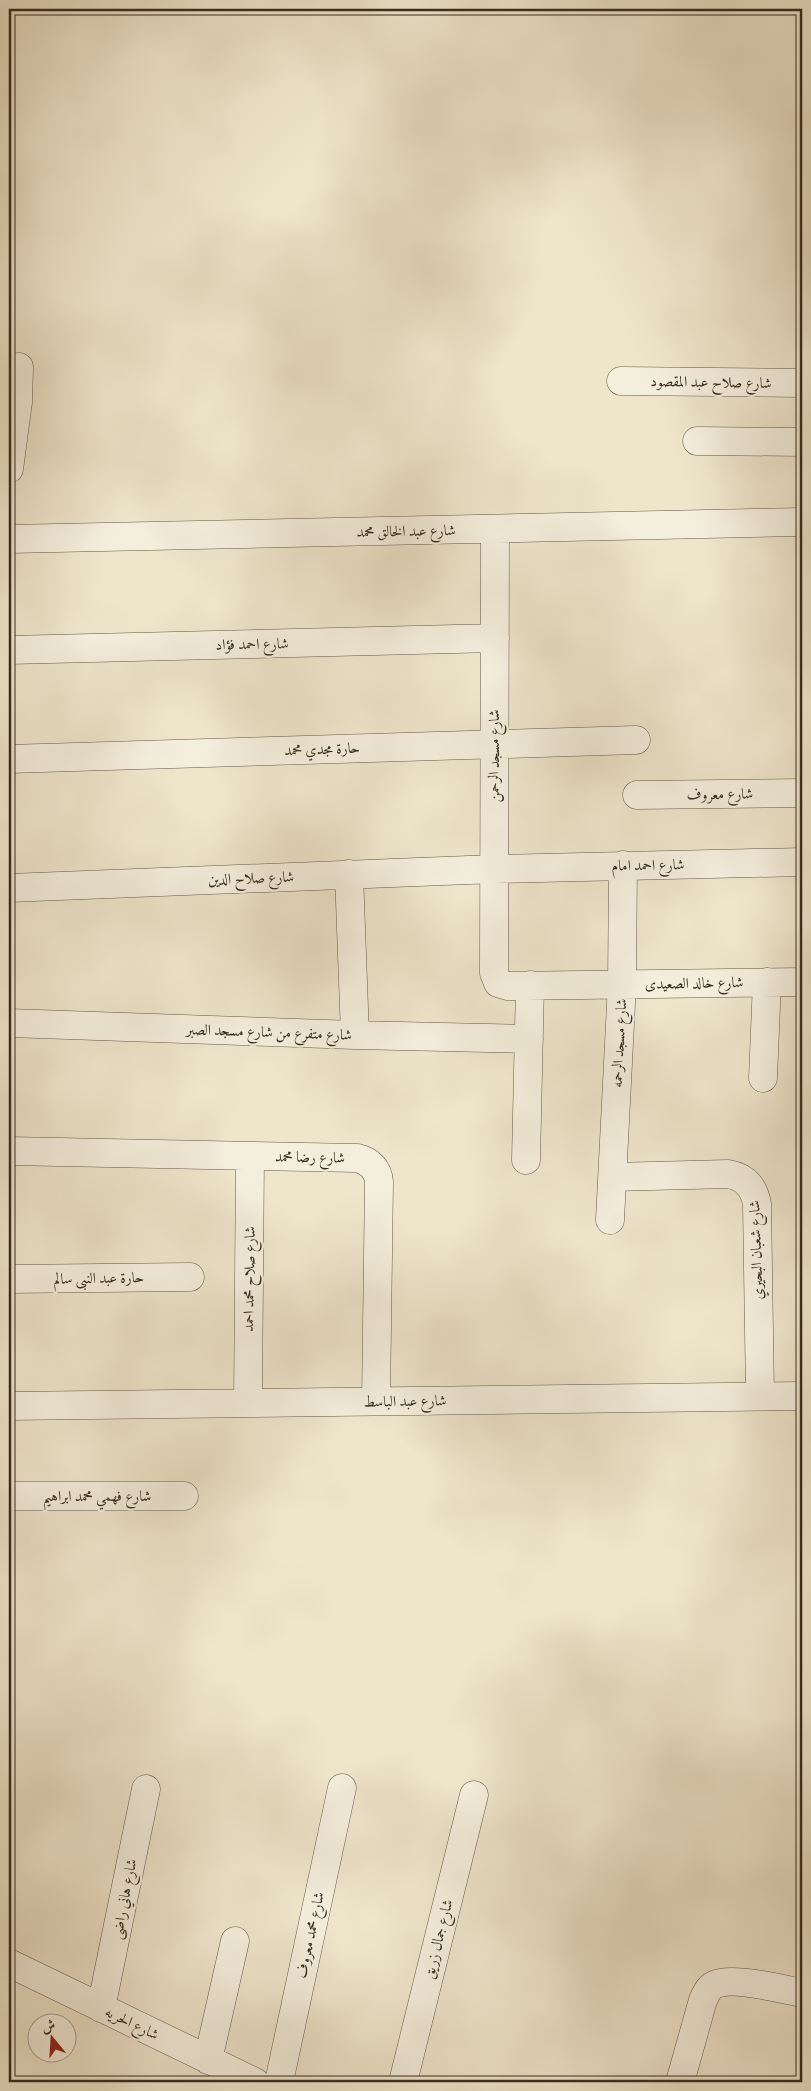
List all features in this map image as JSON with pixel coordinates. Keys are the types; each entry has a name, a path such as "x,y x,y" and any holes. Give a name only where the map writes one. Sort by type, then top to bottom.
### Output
{"street":[{"path":"9,469 18,402 19,367"},
{"name":"شارع صلاح عبد المقصود","path":"621,381 802,382"},
{"path":"697,441 802,442"},
{"name":"شارع عبد الخالق محمد","path":"9,539 802,522"},
{"name":"شارع مسجد الرحمن","path":"495,529 494,973 498,983"},
{"name":"شارع احمد فؤاد","path":"9,650 495,638"},
{"name":"حارة مجدي محمد","path":"9,759 636,740"},
{"name":"شارع معروف","path":"637,795 802,793"},
{"name":"شارع احمد امام","path":"494,869 802,862"},
{"name":"شارع مسجد الرحمه","path":"610,1220 622,984 623,865"},
{"name":"شارع صلاح الدين","path":"9,888 494,869"},
{"path":"349,874 355,1035"},
{"path":"763,1078 767,982"},
{"name":"شارع خالد الصعيدى","path":"498,983 504,986 802,982"},
{"path":"526,1160 530,985"},
{"name":"شارع متفرع من شارع مسجد الصبر","path":"9,1023 529,1039"},
{"name":"شارع رضا محمد","path":"9,1151 357,1158 364,1160 375,1169 379,1182 376,1401"},
{"name":"شارع صلاح محمد احمد","path":"248,1403 250,1156"},
{"name":"شارع شعبان البحيري","path":"612,1177 728,1174 737,1175 752,1187 757,1204 760,1396"},
{"name":"حارة عبد النبى سالم","path":"9,1279 190,1276"},
{"name":"شارع عبد الباسط","path":"9,1406 802,1396"},
{"name":"شارع فهمي محمد ابراهيم","path":"9,1496 184,1496"},
{"name":"شارع محمد معروف","path":"279,2082 342,1788"},
{"name":"شارع هاني راضى","path":"101,2008 146,1789"},
{"name":"شارع جمال زريق","path":"403,2082 474,1795"},
{"path":"208,2060 235,1941"},
{"name":"شارع الحريه","path":"9,1963 255,2082"},
{"path":"686,2081 703,2000 707,1992 714,1985 733,1981 802,1993"}]}
